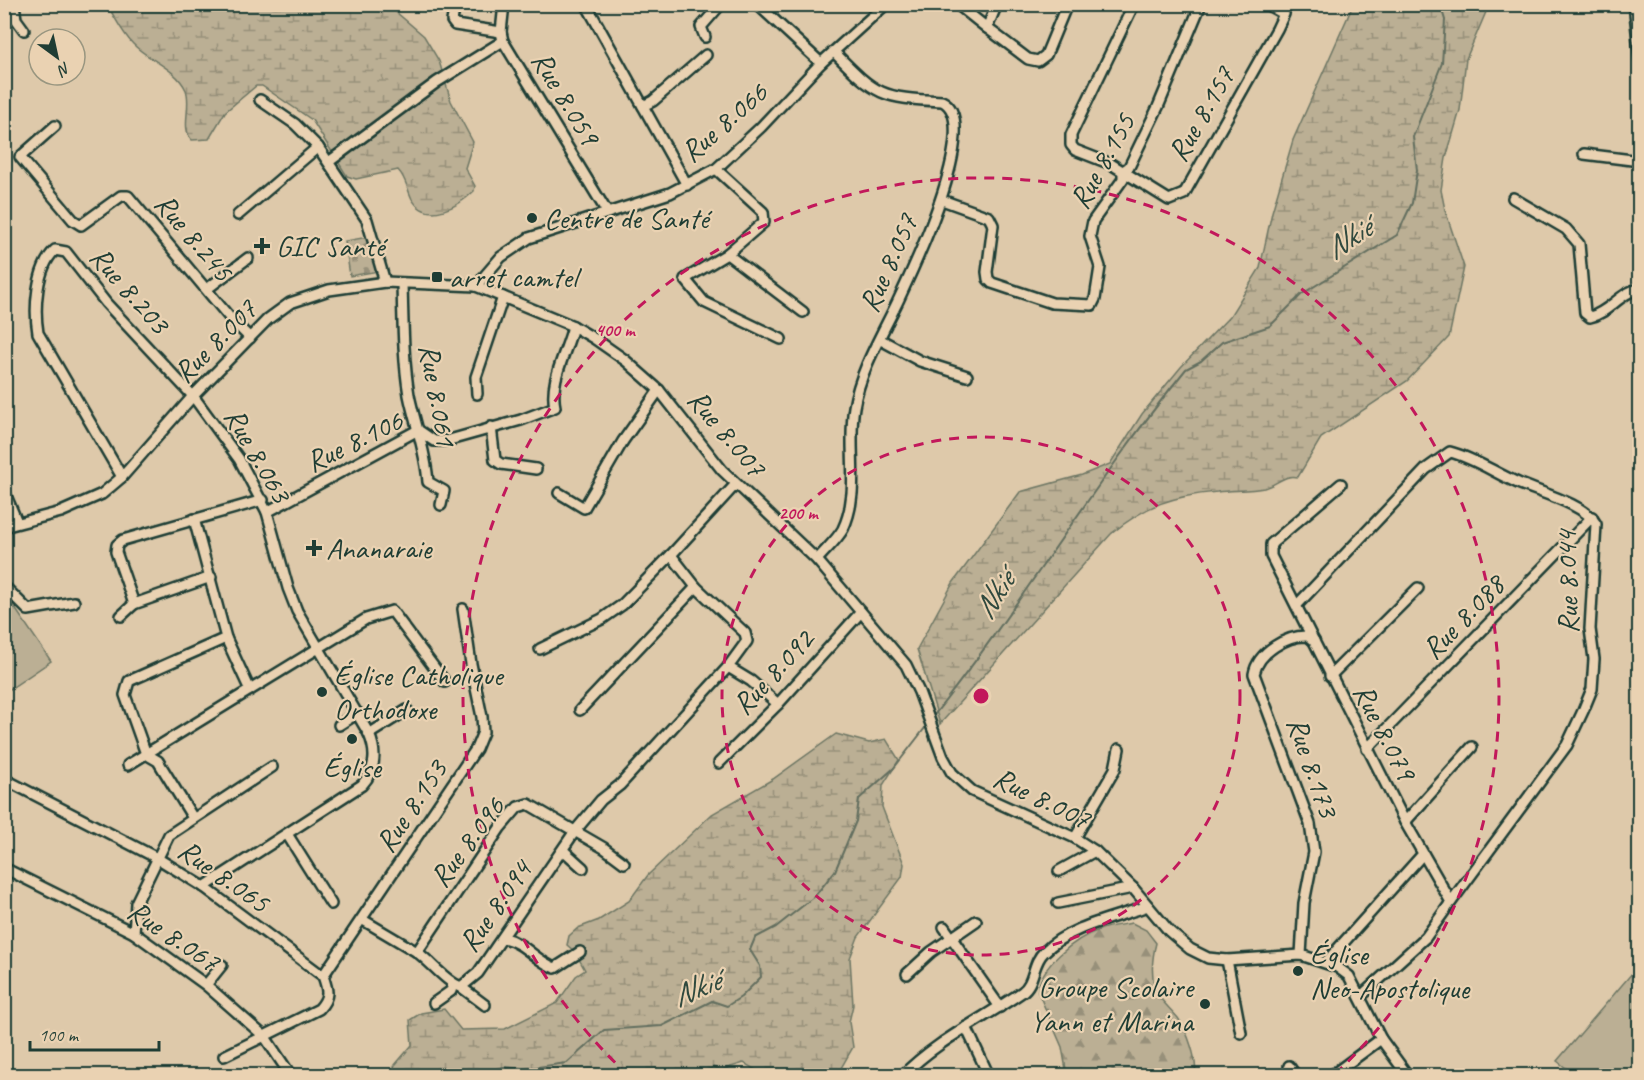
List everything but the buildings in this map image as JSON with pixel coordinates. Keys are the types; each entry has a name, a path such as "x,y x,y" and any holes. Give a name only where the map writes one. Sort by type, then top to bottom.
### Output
{"street":[{"path":"14,4 16,19 24,30"},
{"path":"455,4 452,21 455,26 502,37"},
{"name":"Rue 8.059","path":"504,4 502,37 607,212"},
{"path":"586,4 687,184"},
{"path":"705,37 701,27 721,4"},
{"path":"757,4 821,63"},
{"path":"765,12 772,4"},
{"name":"Rue 8.066","path":"476,286 501,257 537,235 670,193 716,168 761,127 821,63 886,4"},
{"path":"957,4 1028,59 1038,60 1046,55 1066,4"},
{"path":"987,28 997,4"},
{"path":"1123,171 1075,150 1071,145 1071,135 1134,4"},
{"name":"Rue 8.155","path":"942,200 989,218 993,225 987,272 988,279 992,283 1052,303 1092,305 1100,267 1090,236 1093,221 1123,179 1123,171 1129,167 1158,107 1201,4"},
{"name":"Rue 8.157","path":"1123,171 1169,200 1184,194 1285,9 1266,4"},
{"path":"1634,4 1640,59"},
{"path":"330,161 428,88 502,37"},
{"name":"Rue 8.057","path":"817,560 842,530 850,507 853,481 854,408 862,375 881,340 942,200 954,140 952,109 948,103 897,99 882,94 856,75 834,52"},
{"path":"643,106 706,55"},
{"path":"260,100 295,124 330,161 367,220 385,282"},
{"name":"Rue 8.245","path":"56,126 20,157 73,220 81,225 124,195 128,196 230,318 250,338"},
{"path":"238,215 318,147"},
{"path":"1584,154 1632,160 1640,158"},
{"path":"716,168 764,212 764,222 727,254 685,279 704,302 781,339"},
{"path":"1513,198 1566,228 1579,244 1585,313 1590,317 1598,315 1632,290 1640,290"},
{"name":"Rue 8.203","path":"122,477 38,333 35,318 37,296 51,254 60,249 66,252 106,303 193,396"},
{"path":"727,254 803,312"},
{"path":"207,289 248,258"},
{"name":"Rue 8.007","path":"4,527 85,504 102,494 122,477 193,396 268,319 290,303 329,290 385,282 476,286 573,326 625,360 659,390 722,470 817,560 906,665 925,708 931,729 952,773 972,791 1075,838 1095,851 1190,949 1208,958 1227,960 1301,955 1326,962 1349,976 1381,1039 1408,1076"},
{"name":"Rue 8.061","path":"402,284 404,365 428,482 444,491 441,505"},
{"path":"477,394 476,377 503,297"},
{"name":"Rue 8.106","path":"267,512 418,430 434,441 446,441 521,420 555,407 553,391 556,375 573,326"},
{"path":"881,340 920,362 967,376"},
{"path":"559,493 584,508 623,441 659,390"},
{"name":"Rue 8.063","path":"193,396 239,459 262,500 288,588 317,648 369,734 375,757 371,775 362,785 287,834"},
{"path":"491,427 495,460 501,464 536,469"},
{"name":"Rue 8.044","path":"1298,605 1426,470 1450,452 1464,455 1592,517 1596,524 1590,629 1594,659 1592,689 1588,700 1567,745 1451,902"},
{"path":"540,649 602,619 622,605 736,484"},
{"name":"Rue 8.079","path":"1341,484 1271,544 1270,549 1274,563 1298,605 1330,676 1367,749 1405,822 1451,902"},
{"path":"4,491 17,522"},
{"path":"134,604 116,552 117,545 123,540 262,500"},
{"name":"Rue 8.088","path":"1367,749 1592,517"},
{"path":"194,519 226,638 250,690"},
{"path":"580,710 696,587 671,555"},
{"path":"121,616 134,604 211,577"},
{"path":"4,586 28,610 74,602"},
{"name":"Rue 8.094","path":"417,952 457,985 484,967 575,831 601,800 620,785 728,667 747,641 745,633 696,587"},
{"path":"1330,676 1418,588"},
{"name":"Rue 8.153","path":"323,976 477,749 483,732 463,609"},
{"path":"128,765 366,619 392,611 445,682"},
{"name":"Rue 8.092","path":"719,763 778,704 861,612"},
{"name":"Rue 8.173","path":"1301,955 1304,903 1314,852 1310,824 1301,792 1254,674 1256,666 1285,640 1308,636 1314,641"},
{"path":"193,818 158,761 146,754 125,695 129,681 226,638"},
{"path":"728,667 751,681 778,704"},
{"path":"369,734 407,710"},
{"path":"339,725 358,713"},
{"path":"1405,822 1472,747"},
{"path":"1075,838 1111,776 1119,749"},
{"path":"134,933 136,903 169,835 272,767"},
{"name":"Rue 8.065","path":"4,779 156,858 204,887 323,976"},
{"name":"Rue 8.096","path":"417,952 500,828 518,807 528,804 624,863"},
{"path":"204,887 287,834 331,904"},
{"path":"563,850 583,868"},
{"path":"1059,871 1095,851"},
{"path":"1326,962 1424,854"},
{"name":"Rue 8.067","path":"4,868 134,933 206,985 265,1037 291,1076"},
{"path":"1058,903 1132,888"},
{"path":"1361,996 1426,937 1451,902"},
{"path":"902,1076 966,1027 1025,989 1042,953 1056,942 1083,928 1148,906"},
{"path":"363,920 417,952"},
{"path":"907,974 976,921"},
{"path":"944,927 1000,1007"},
{"path":"504,938 522,945 546,964 555,968 580,952"},
{"path":"1227,960 1241,1033"},
{"path":"206,985 222,965"},
{"path":"224,1056 319,1009 327,1000 328,989 323,976"},
{"path":"434,1003 457,985 484,1005"},
{"path":"966,1027 988,1076"},
{"path":"1331,1076 1381,1039"},
{"path":"1289,1066 1296,1076"}],"green space":[{"path":"372,4 390,7 424,36 439,61 451,101 473,142 465,168 475,186 474,191 452,207 434,212 418,207 398,170 356,179 347,176 312,120 262,86 256,86 225,112 209,139 192,140 186,123 188,103 186,90 181,82 169,70 133,44 107,5"},
{"path":"1353,5 1489,5 1466,59 1460,110 1446,158 1441,190 1445,210 1464,267 1449,337 1407,381 1321,438 1298,477 1285,478 1269,487 1253,490 1223,491 1173,499 1148,509 1124,524 1111,534 940,724 917,649 953,583 1020,492 1082,475 1110,464 1142,414 1181,367 1230,316 1260,268 1272,212 1293,140"},
{"path":"368,237 379,271 350,276 345,241"},
{"path":"4,592 51,661 7,691 4,688"},
{"path":"836,734 869,743 886,739 899,760 883,785 882,807 904,864 902,877 858,937 850,958 853,1005 849,1022 853,1047 837,1075 764,1075 744,1063 721,1070 713,1067 699,1076 390,1076 395,1065 412,1045 410,1020 421,1013 444,1009 461,1030 505,1029 557,1003 576,976 585,970 575,952 567,945 569,936 578,928 599,920 629,901 648,875 712,814 773,779"},
{"path":"1132,923 1146,930 1156,943 1152,966 1155,989 1185,1030 1193,1054 1195,1075 1067,1075 1062,1047 1038,992 1040,982 1060,954 1080,939 1103,929"},
{"path":"1639,965 1639,1075 1575,1075 1557,1061"}],"waterway":[{"name":"Nkié","path":"931,719 996,633 1120,455 1186,369 1201,361 1222,342 1270,326 1302,294 1397,235 1412,203 1417,170 1413,137 1442,63 1445,20 1440,4"},
{"name":"Nkié","path":"475,1076 504,1067 523,1069 567,1063 604,1030 662,1026 712,1001 727,1006 741,997 761,977 760,966 750,950 755,938 776,927 814,897 835,871 856,821 859,799 894,768 928,724"}],"place":[{"name":"Centre de Santé","path":"532,218"},
{"name":"GIC Santé","path":"262,246"},
{"name":"arret camtel","path":"437,277"},
{"name":"Ananaraie","path":"314,548"},
{"name":"Église Catholique Orthodoxe","path":"322,692"},
{"name":"Église","path":"352,739"},
{"name":"Église Neo-Apostolique","path":"1298,971"},
{"name":"Groupe Scolaire Yann et Marina","path":"1205,1004"}]}
